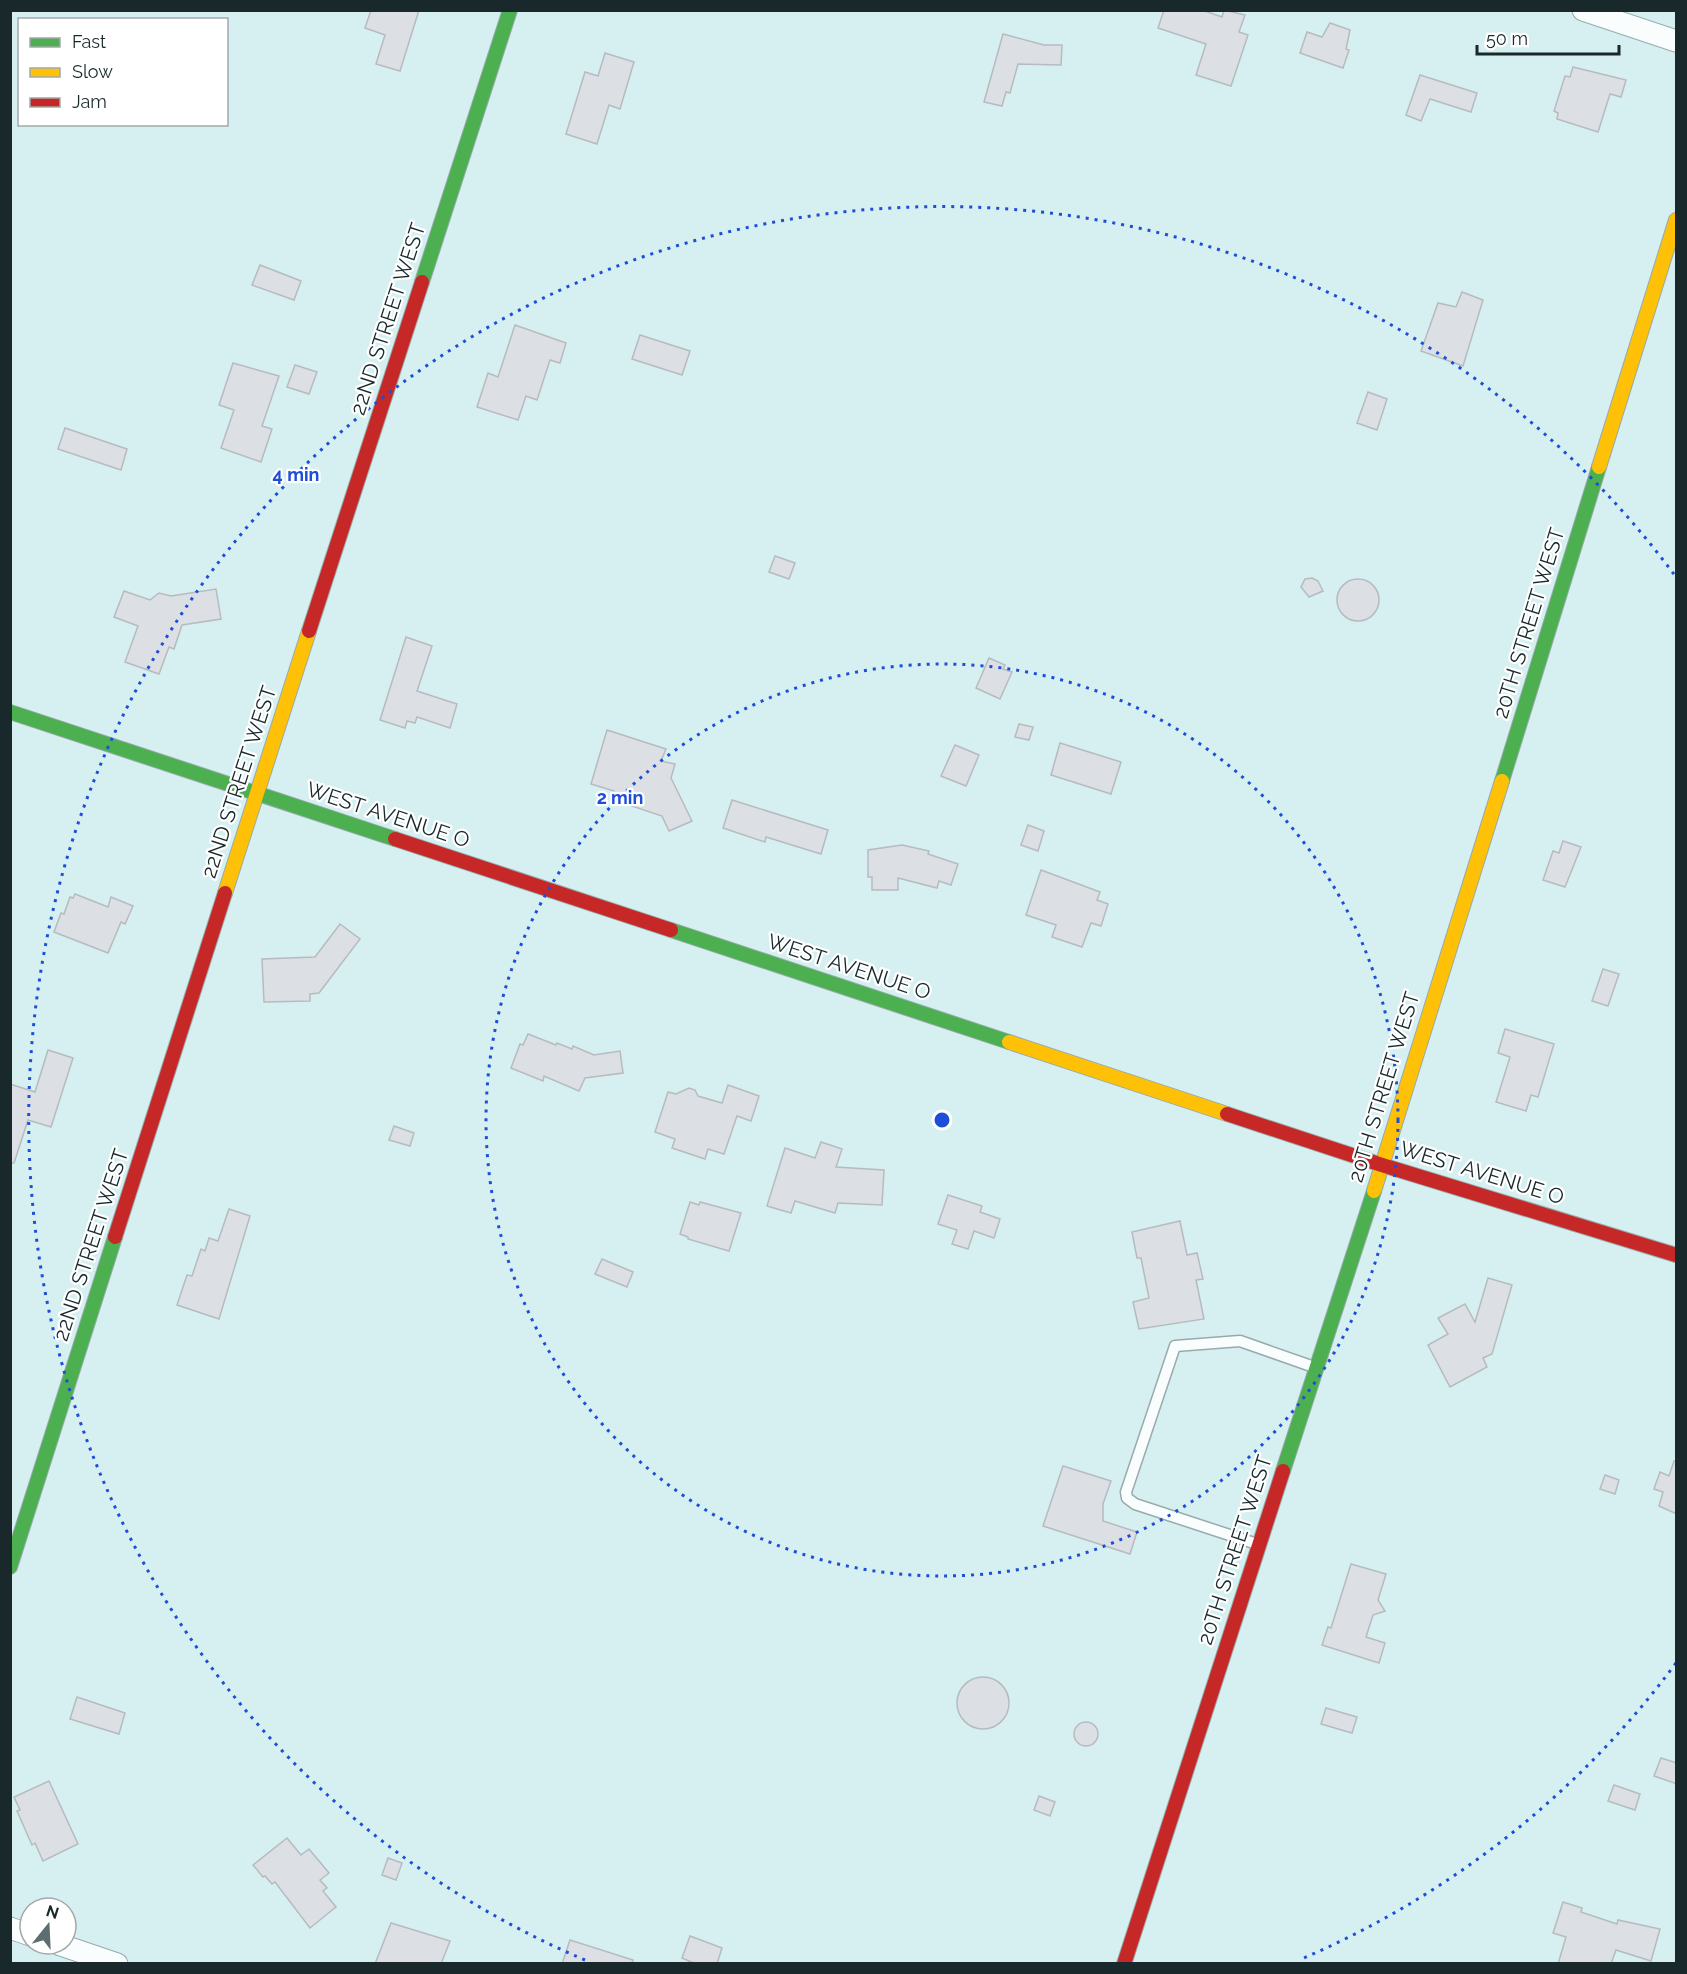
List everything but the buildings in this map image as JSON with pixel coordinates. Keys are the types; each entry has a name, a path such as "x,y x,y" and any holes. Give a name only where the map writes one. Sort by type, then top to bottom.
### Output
{"street":[{"name":"22ND STREET WEST","path":"10,1567 256,794 510,10"},
{"path":"1583,10 1677,41"},
{"name":"20TH STREET WEST","path":"1124,1964 1382,1165 1677,220"},
{"name":"WEST AVENUE O","path":"10,712 1382,1165 1677,1255"},
{"path":"78,1951 117,1964"}],"lane":[{"path":"1260,1545 1135,1504 1127,1498 1126,1492 1152,1408 1175,1346 1240,1341 1317,1368"}],"traffic: fast":[{"path":"422,282 510,10"},
{"path":"1502,781 1599,467"},
{"path":"10,712 395,839"},
{"path":"671,930 1009,1042"},
{"path":"1283,1471 1374,1191"},
{"path":"10,1567 115,1237"}],"traffic: slow":[{"path":"1599,467 1676,220"},
{"path":"225,893 309,631"},
{"path":"1374,1191 1502,781"},
{"path":"1009,1042 1227,1114"}],"traffic: jam":[{"path":"309,631 422,282"},
{"path":"395,839 671,930"},
{"path":"115,1237 225,893"},
{"path":"1227,1114 1382,1165 1676,1255"},
{"path":"1124,1964 1283,1471"}]}
